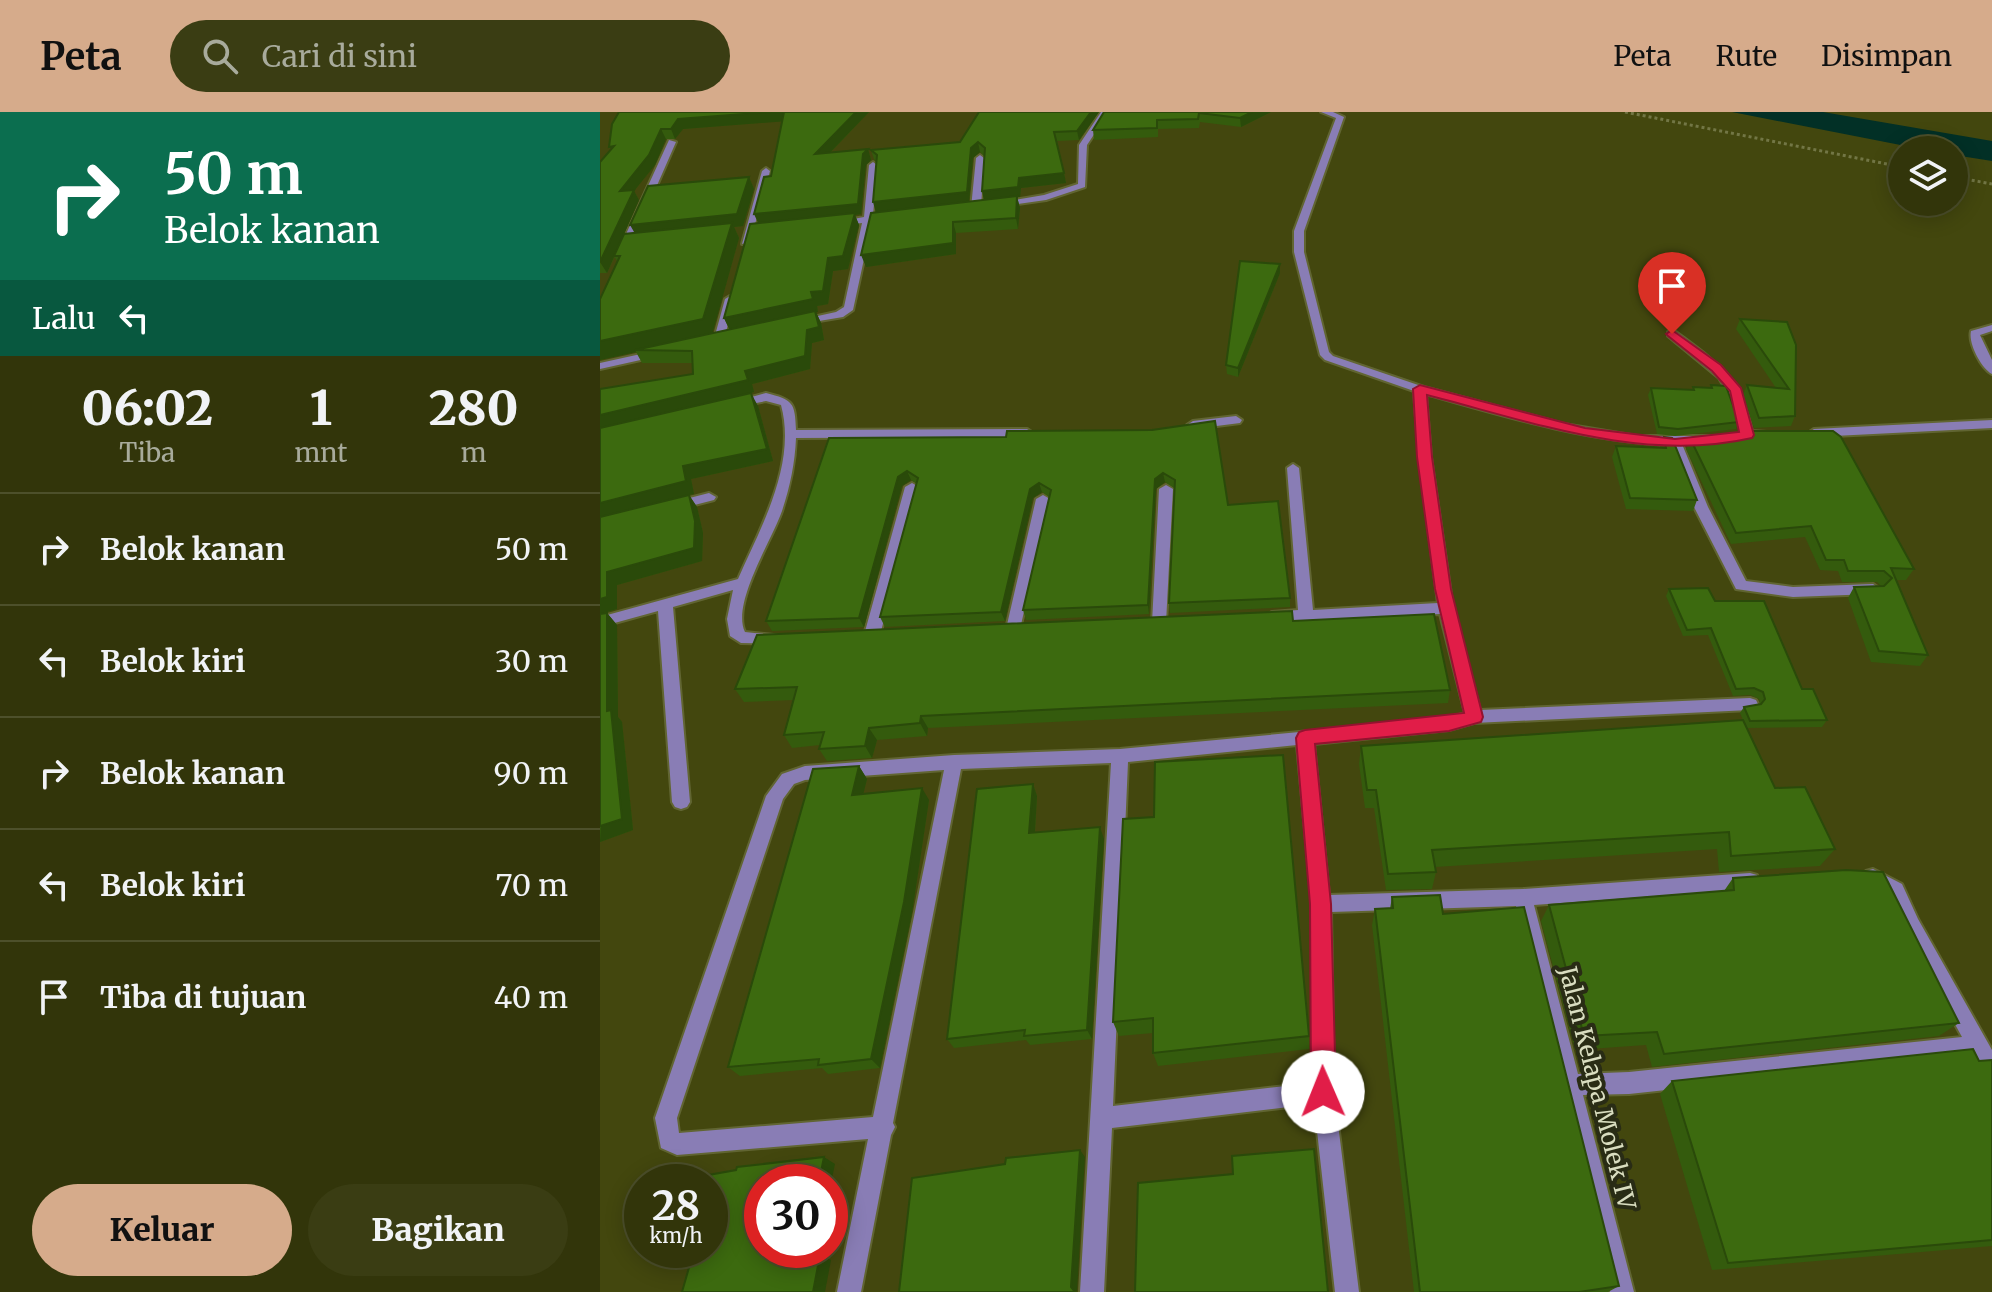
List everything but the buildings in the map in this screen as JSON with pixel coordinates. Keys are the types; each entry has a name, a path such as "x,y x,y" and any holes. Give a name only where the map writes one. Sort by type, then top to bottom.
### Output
{"street":[{"path":"961,209 1046,197 1082,185 1083,145 1105,112"},
{"path":"1325,112 1340,117 1299,231 1310,307 1324,353 1338,362 1420,389 1585,432 1675,443 1718,438"},
{"path":"621,258 672,142"},
{"path":"976,208 980,158"},
{"path":"779,327 845,312 850,303 868,219 873,165"},
{"path":"744,248 766,171"},
{"path":"823,224 899,216"},
{"path":"733,234 763,231"},
{"path":"626,245 641,243"},
{"path":"719,339 731,293"},
{"path":"1992,328 1975,333 1975,339 1992,371"},
{"path":"1672,334 1717,368 1736,390 1747,435"},
{"path":"704,343 734,336"},
{"path":"600,366 674,349"},
{"path":"1420,389 1425,457 1446,608 1474,717"},
{"path":"728,405 766,397 785,402 788,406 791,457 771,524 734,615 735,632 741,637 756,640 793,639"},
{"path":"1178,427 1236,420"},
{"path":"1803,433 1992,424"},
{"path":"792,434 1046,432"},
{"path":"1733,437 1774,435"},
{"path":"1675,443 1701,507 1741,585 1793,592 1875,589"},
{"path":"1293,468 1306,615"},
{"path":"872,635 912,487"},
{"path":"1159,623 1166,489"},
{"path":"655,511 709,497"},
{"path":"1012,629 1043,499"},
{"path":"600,622 745,582"},
{"path":"665,605 681,802"},
{"path":"1262,618 1446,608"},
{"path":"884,1127 677,1144 669,1140 665,1126 781,786 788,779 805,773 954,762 1120,756 1449,724 1474,717 1750,704"},
{"path":"1305,738 1321,904 1323,1092 1347,1292"},
{"path":"1092,1292 1120,756"},
{"path":"849,1292 954,762"},
{"path":"1854,875 1879,878 1895,890 1911,925 1992,1071"},
{"path":"1321,904 1523,897 1771,879"},
{"name":"Jalan Kelapa Molek IV","path":"1523,897 1622,1292"},
{"path":"1570,1085 1629,1083 1979,1046"},
{"path":"1101,1118 1323,1092"}],"path":[{"path":"1625,112 1888,164"},
{"path":"1968,180 1992,184"}],"water":[{"path":"1732,112 1823,112 1963,136 1888,136 1888,143"},
{"path":"1968,137 1992,141 1992,161 1968,157"}],"route":[{"path":"1323,1092 1321,904 1305,738 1449,724 1474,717 1446,608 1425,457 1420,389 1585,432 1675,443 1747,435 1736,390 1717,368 1672,334"}]}
